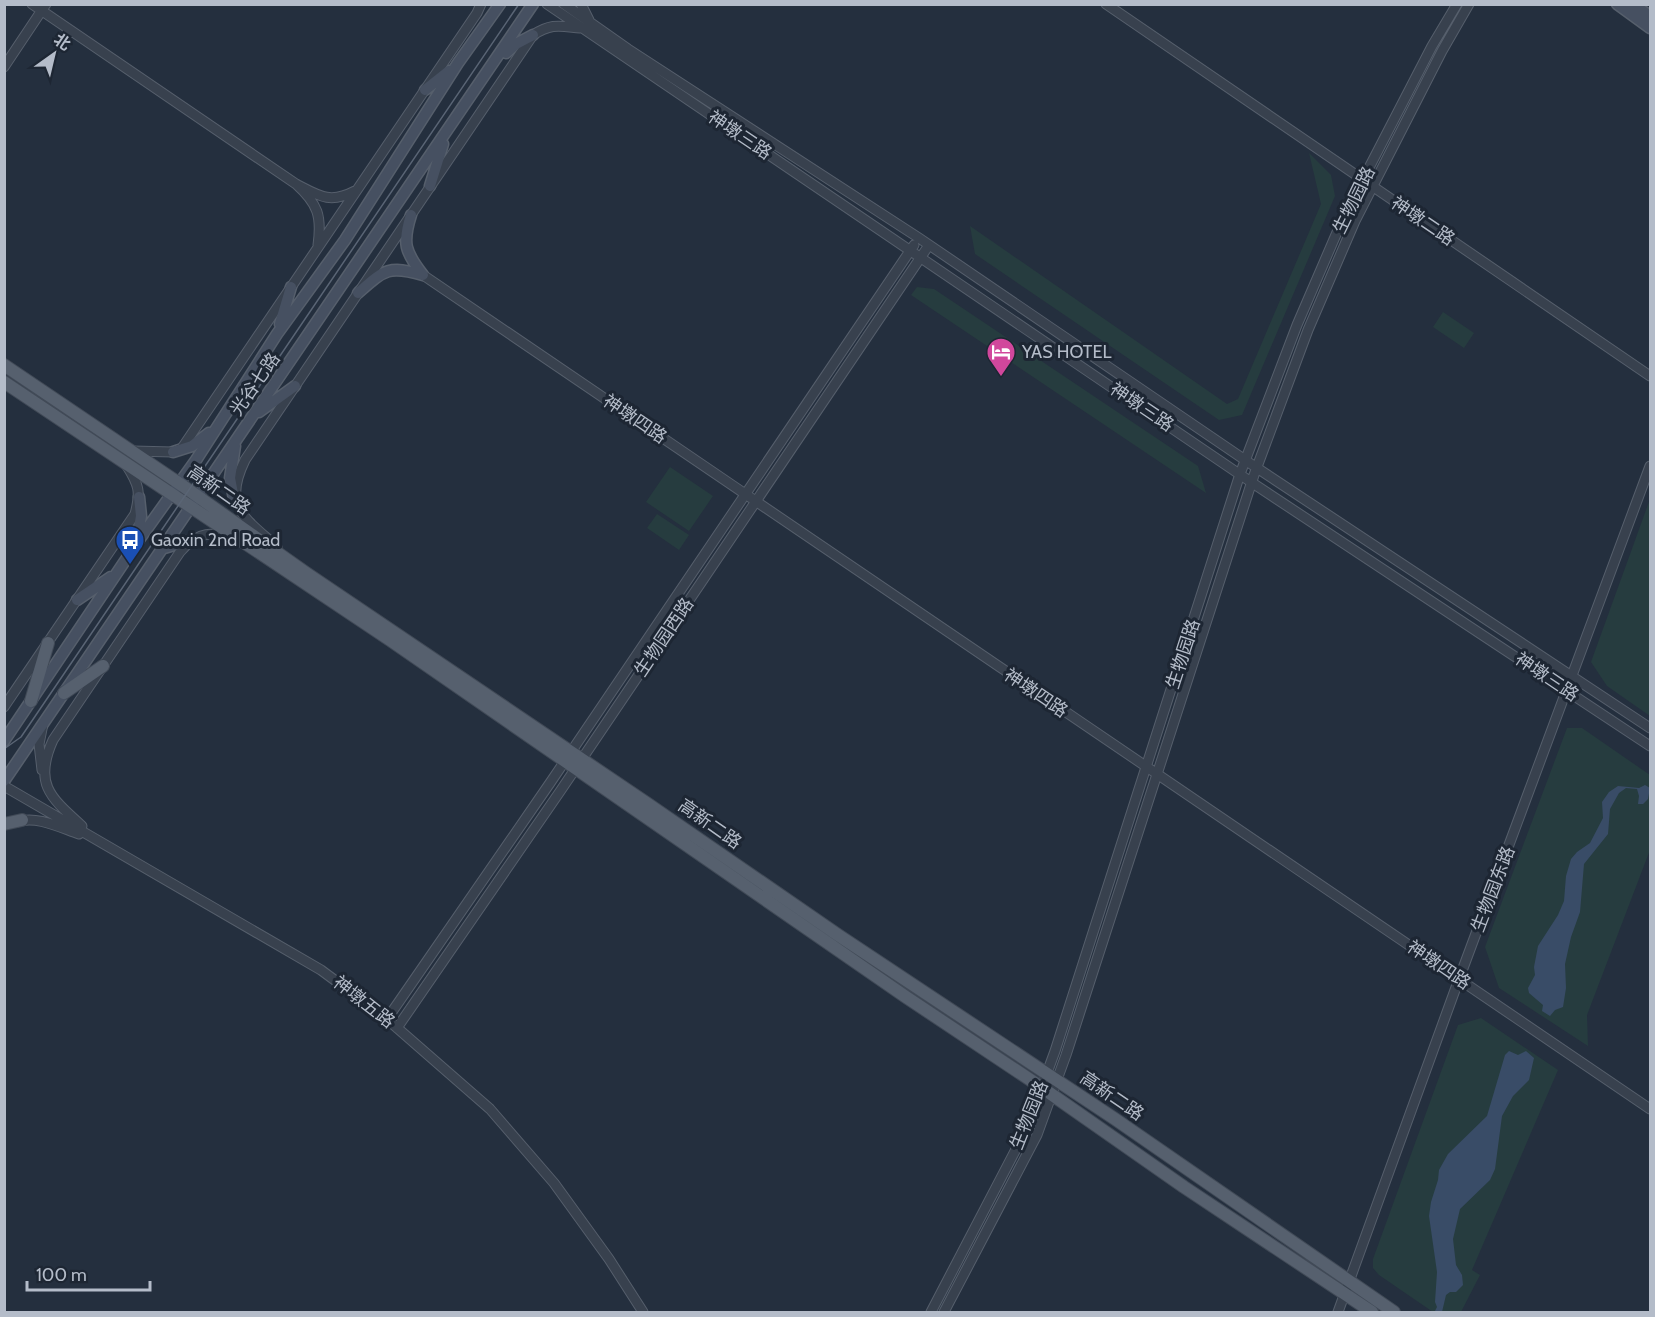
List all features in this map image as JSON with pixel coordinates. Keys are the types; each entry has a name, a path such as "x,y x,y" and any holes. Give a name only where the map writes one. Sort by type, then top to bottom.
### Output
{"main road":[{"path":"486,23 491,4"},
{"name":"光谷七路","path":"4,741 179,484 277,334 345,240 458,63 500,4"},
{"name":"光谷七路","path":"4,781 534,4"},
{"path":"1617,4 1650,28"},
{"path":"1633,4 1650,16"},
{"path":"494,63 516,44 533,35"},
{"path":"425,90 458,63"},
{"path":"430,186 447,133"},
{"path":"411,214 406,232 406,244 409,257 423,275"},
{"path":"358,293 376,277 390,270 405,269 423,275"},
{"path":"277,334 291,287"},
{"name":"高新二路","path":"4,365 179,484 568,756 897,990 1046,1090 1184,1187 1372,1312"},
{"name":"高新二路","path":"4,382 258,553 568,756"},
{"path":"252,418 295,386"},
{"path":"173,452 192,446 218,424"},
{"path":"234,499 230,478 237,439"},
{"path":"134,548 140,532 139,497"},
{"path":"161,549 191,540"},
{"path":"77,600 116,574"},
{"path":"31,701 48,643"},
{"path":"64,693 103,666"},
{"name":"高新二路","path":"578,764 1052,1077 1394,1312"},
{"path":"4,826 22,820"}],"street":[{"path":"32,4 44,8 296,184 327,198 345,196 357,190"},
{"path":"130,451 173,452 182,448 481,4"},
{"name":"神墩三路","path":"547,4 1251,482 1650,746"},
{"name":"神墩三路","path":"564,4 919,238 1246,460 1650,728"},
{"path":"581,4 590,23"},
{"name":"神墩二路","path":"1106,4 1650,376"},
{"name":"生物园路","path":"1052,1077 1146,768 1240,474 1297,325 1344,216 1432,46 1457,4"},
{"name":"生物园路","path":"931,1312 1052,1077 1157,775 1251,482 1308,330 1355,221 1442,51 1469,4"},
{"path":"4,67 44,8"},
{"path":"306,573 244,517 234,499 236,479 245,460 533,35 546,27 556,25 581,28"},
{"path":"296,184 309,196 318,210 321,226 318,248"},
{"name":"生物园西路","path":"387,1019 919,238"},
{"name":"生物园西路","path":"397,1028 929,245"},
{"name":"神墩四路","path":"423,275 1650,1109"},
{"path":"4,707 135,514 139,497 136,481 125,464"},
{"name":"生物园东路","path":"1338,1312 1650,466"},
{"path":"45,781 45,764 53,740 180,552 191,540 202,534 216,535 231,539 258,553"},
{"path":"4,730 22,715"},
{"path":"44,723 39,744 45,781 54,801 96,839"},
{"name":"神墩五路","path":"4,786 321,970 387,1019 490,1109 554,1183 609,1259 643,1312"},
{"path":"22,820 39,821 96,839"},
{"name":"生物园路","path":"945,1312 1037,1135 1046,1090"}],"green space":[{"path":"1309,153 1331,175 1335,196 1242,415 1219,420 975,254 970,226 1227,404 1238,399 1321,204"},
{"path":"917,287 934,289 1198,466 1206,493 911,295"},
{"path":"1443,312 1474,333 1464,348 1433,327"},
{"path":"670,467 713,496 689,531 646,502"},
{"path":"1650,499 1650,716 1607,686 1591,662"},
{"path":"657,514 689,535 679,550 647,528"},
{"path":"1567,728 1582,728 1650,775 1650,850 1587,1015 1588,1046 1499,988 1485,947"},
{"path":"1481,1018 1558,1070 1472,1270 1480,1275 1461,1312 1433,1312 1379,1275 1373,1268 1373,1259 1458,1025"}],"water":[{"path":"1645,785 1650,788 1648,799 1643,804 1638,804 1637,789 1626,788 1619,793 1610,809 1608,834 1584,864 1580,912 1565,964 1566,988 1563,1007 1555,1010 1550,1016 1542,1011 1543,1005 1529,993 1528,988 1535,975 1534,967 1538,946 1558,915 1564,901 1566,876 1571,859 1590,843 1603,818 1602,802 1609,792 1618,786 1639,788"},
{"path":"1509,1051 1518,1055 1526,1051 1534,1058 1529,1080 1513,1096 1502,1116 1495,1169 1490,1180 1460,1209 1453,1239 1456,1265 1462,1275 1463,1285 1456,1292 1446,1295 1442,1312 1435,1311 1437,1272 1429,1216 1439,1170 1448,1154 1487,1116 1505,1055"}],"tram line":[{"path":"4,749 21,737 519,4"}],"place":[{"name":"YAS HOTEL","path":"1001,378"},
{"name":"Gaoxin 2nd Road","path":"130,566"}]}
